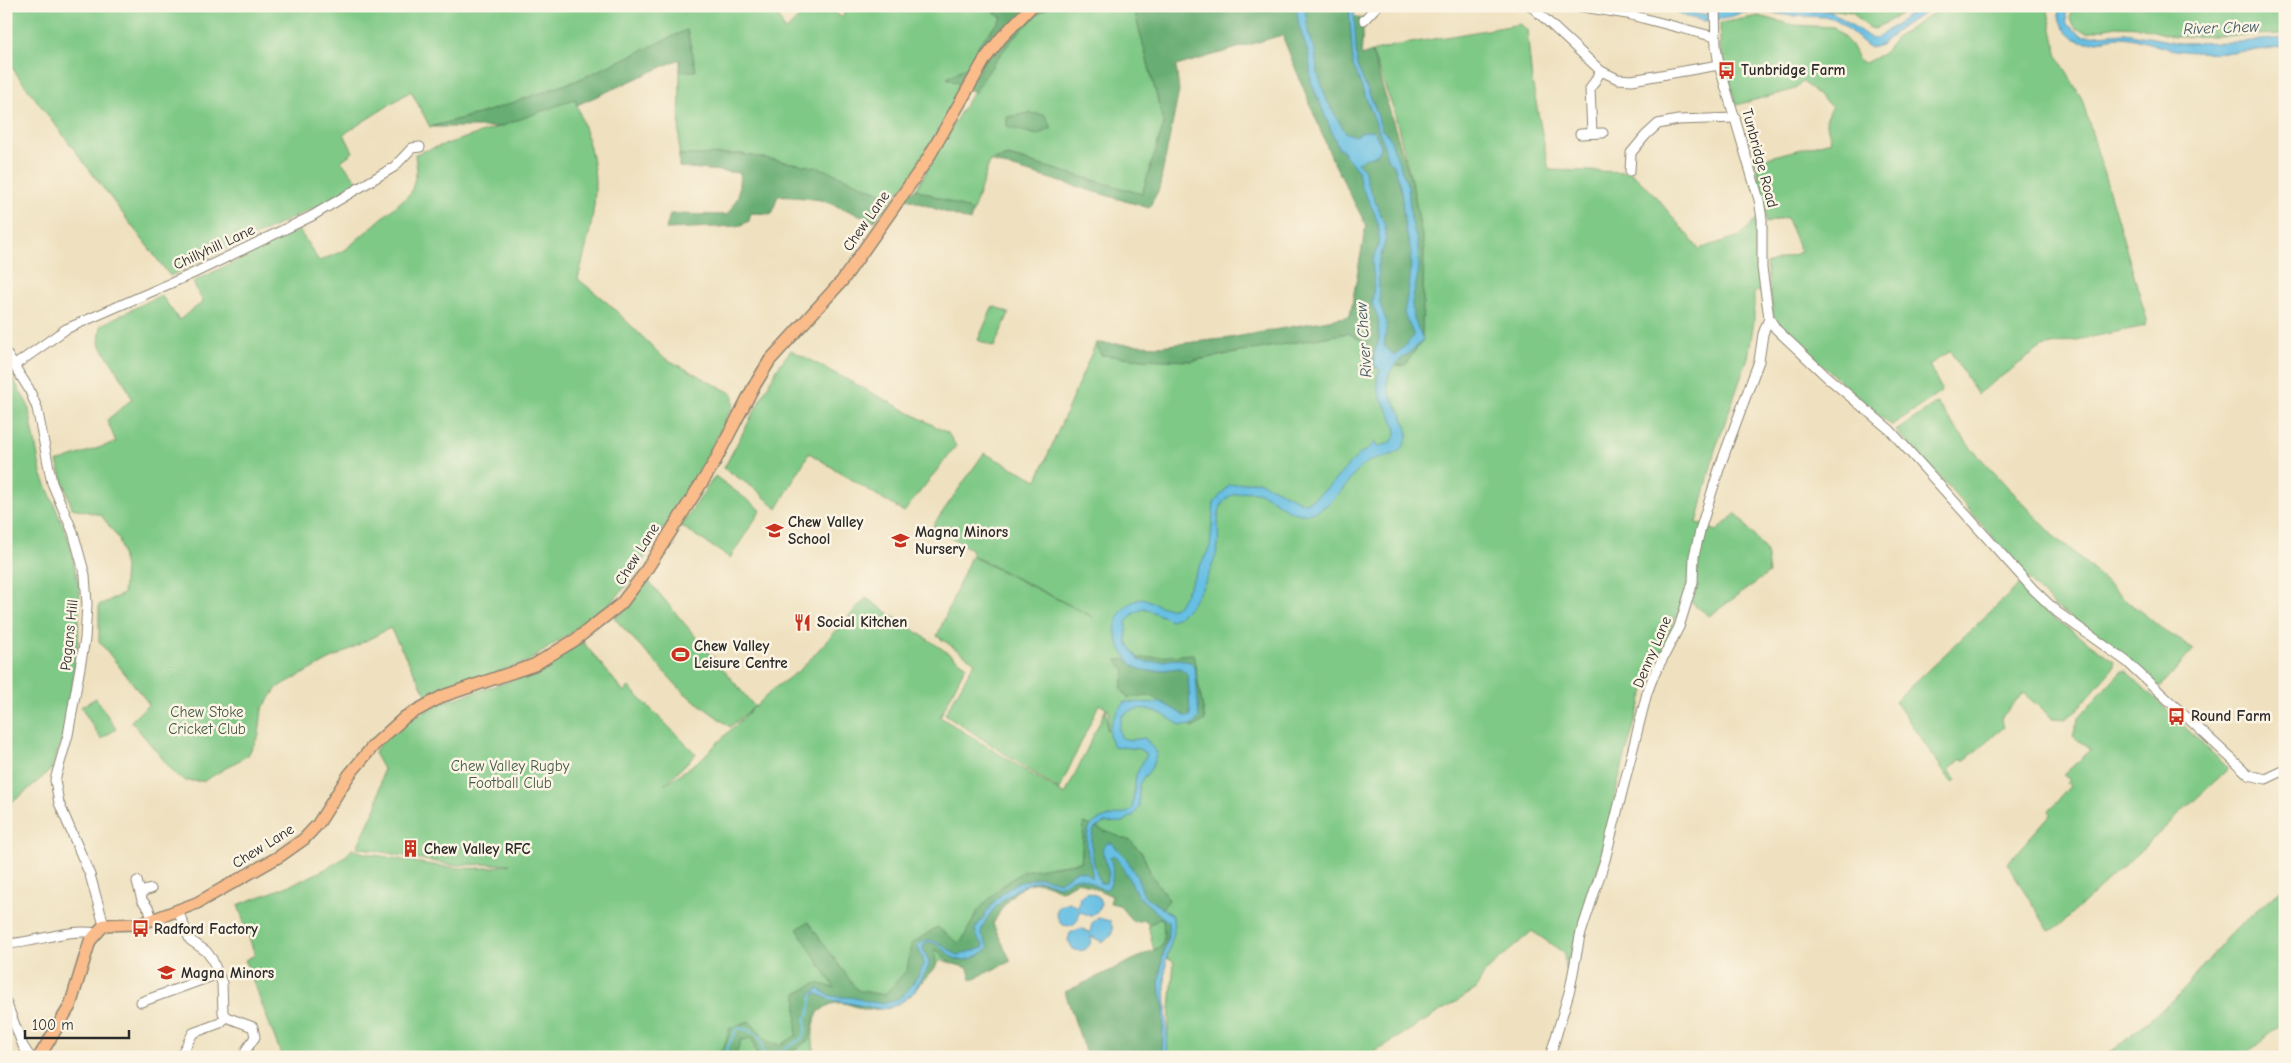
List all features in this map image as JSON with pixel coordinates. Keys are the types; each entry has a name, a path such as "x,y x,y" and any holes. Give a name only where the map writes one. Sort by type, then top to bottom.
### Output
{"main road":[{"name":"Chew Lane","path":"100,929 152,920 215,895 304,839 318,824 349,775 373,746 405,717 443,696 534,666 575,640 625,600 713,465 753,388 770,360 841,282 927,160 985,59 1001,38 1032,6"},
{"path":"39,1057 70,1006 87,948 100,929"}],"street":[{"path":"1364,20 1377,6"},
{"path":"1531,6 1601,71 1618,79 1632,80 1720,66"},
{"path":"1577,6 1627,14 1715,37"},
{"name":"Tunbridge Road","path":"1715,6 1715,37 1720,66 1759,200 1762,219 1762,268 1770,318"},
{"path":"1592,133 1590,89 1601,71"},
{"path":"1630,171 1631,153 1658,124 1678,120 1735,118"},
{"path":"1580,134 1603,132"},
{"name":"Chillyhill Lane","path":"15,366 66,329 192,274 312,216 394,167 412,148 420,146"},
{"path":"1770,318 1783,336 1827,377 1890,430 2033,589 2057,612 2126,661 2249,775 2266,779 2285,770"},
{"name":"Denny Lane","path":"1550,1057 1570,989 1580,936 1605,860 1648,693 1653,677 1678,627 1688,598 1693,582 1694,556 1701,527 1720,466 1759,361 1763,334 1770,318"},
{"name":"Pagans Hill","path":"6,353 29,389 38,408 52,483 73,532 85,575 87,604 85,639 68,735 55,780 59,803 90,875 100,929"},
{"path":"137,881 152,920"},
{"path":"140,892 150,889"},
{"path":"178,911 190,940 206,951 212,959 222,983 223,1013 226,1017 253,1027 255,1037 246,1050 246,1057"},
{"path":"6,944 27,943 100,929"},
{"path":"142,1002 218,974"},
{"path":"6,1002 22,1046 30,1057"},
{"path":"180,1057 193,1033 220,1023 226,1017"}],"green space":[{"path":"12,6 774,6 785,31 811,6 823,6 842,17 849,6 990,6 993,12 1003,18 980,43 968,66 947,78 963,86 915,172 875,221 886,195 742,154 679,155 680,71 696,70 687,30 578,80 489,111 430,127 411,91 344,134 353,152 341,161 359,183 326,202 170,276 6,60 6,13"},
{"path":"990,6 1050,6 1038,14 1017,34 999,56 975,92 947,78 968,66 980,43 1002,18 993,12"},
{"path":"1050,6 1133,6 1164,124 1142,194 1008,156 990,161 973,211 916,189 992,65 1010,42"},
{"path":"1133,6 1146,6 1167,11 1210,6 1347,6 1349,14 1364,20 1361,56 1372,52 1413,188 1424,248 1422,341 1405,365 1373,368 1366,343 1348,333 1191,361 1101,355 1096,343 1159,346 1230,338 1350,316 1366,225 1332,159 1282,35 1176,66 1179,91 1159,189 1149,208 990,161 1008,156 1142,194 1164,124"},
{"path":"1801,6 1915,6 1875,29 1867,27 1852,12"},
{"path":"1944,6 2047,6 2058,57 2082,99 2147,320 2146,326 2042,347 1977,394 1950,351 1929,365 1941,388 1940,393 1892,425 1779,327 1773,313 1766,264 1801,252 1786,217 1766,223 1765,208 1755,161 1831,141 1826,120 1832,107 1803,82 1792,90 1736,105 1720,48 1720,23 1759,16 1793,25 1834,27 1851,45 1859,61 1865,63 1884,53 1897,37"},
{"path":"2071,6 2285,6 2285,34 2175,37 2140,27 2116,26 2088,32 2076,28 2070,19"},
{"name":"Chew Valley Rugby Football Club","path":"1521,24 1527,30 1532,81 1549,170 1630,172 1652,192 1699,249 1740,236 1756,219 1756,249 1762,291 1754,292 1754,321 1748,358 1715,450 1697,523 1717,531 1736,513 1766,551 1769,573 1709,616 1685,597 1642,698 1620,774 1602,855 1565,970 1564,953 1532,931 1486,971 1475,990 1366,1057 1166,1057 1174,962 1154,951 1148,924 1169,900 1152,876 1142,853 1085,823 1081,862 1052,866 1001,887 969,968 941,960 910,996 889,1008 867,1010 840,1001 820,1008 813,1032 816,1057 282,1057 245,960 255,955 238,905 316,873 344,857 352,849 418,863 456,868 492,867 510,864 452,865 357,847 377,805 383,769 374,753 389,731 441,703 519,678 542,668 583,642 624,692 629,687 696,754 664,785 700,760 754,707 730,727 683,692 614,618 626,609 647,579 755,707 773,689 800,670 866,598 966,665 940,717 1065,795 1106,709 1107,731 1109,710 1099,704 1059,790 945,714 975,662 937,636 971,556 1093,617 973,556 971,549 932,527 984,453 1037,480 1096,343 1101,355 1191,361 1348,333 1366,343 1422,341 1424,248 1413,188 1394,111 1372,52 1393,46"},
{"path":"687,30 696,71 680,71 680,59 577,105 575,99 499,127 430,127 489,111 578,80"},
{"name":"Chew Stoke Cricket Club","path":"575,98 585,129 595,181 592,219 578,279 609,304 663,357 733,394 733,406 699,472 630,581 614,600 575,630 527,662 427,696 390,628 278,687 262,709 259,735 248,755 204,781 186,781 176,775 131,721 149,704 99,641 99,605 123,594 125,568 119,539 101,515 72,508 57,462 116,442 107,420 132,399 125,384 99,343 101,325 161,295 179,320 203,302 193,282 299,230 319,261 345,250 411,193 417,170 415,154 502,126"},
{"path":"1029,113 1045,115 1052,128 1037,135 1007,127 1007,117"},
{"path":"742,154 821,168 886,195 875,221 821,200 778,195 772,214 751,213 749,221 739,226 666,229 670,214 727,215 738,197 740,173 679,167 679,155"},
{"path":"916,189 973,211 970,221 902,197"},
{"path":"993,306 1009,313 994,347 978,340"},
{"path":"791,350 948,433 956,446 904,512 809,453 777,509 758,491 724,468 778,367"},
{"path":"6,367 28,405 41,473 69,540 80,592 77,658 63,737 51,770 18,798 6,805"},
{"path":"1937,403 1971,448 2059,541 2165,631 2194,649 2161,686 2157,686 2129,659 2098,635 2058,609 2037,589 1943,480 1896,431"},
{"path":"715,476 761,510 730,558 681,526"},
{"path":"2020,584 2043,610 2114,661 2114,667 2074,713 2065,719 2052,718 2023,693 2001,718 2004,727 1965,760 1960,760 1949,770 1956,780 1952,783 1895,701"},
{"path":"1193,654 1205,720 1193,728 1152,696 1128,698 1121,689 1125,671 1116,660"},
{"path":"2121,671 2126,671 2227,767 2226,771 2058,927 2049,931 2007,863 2050,815 2049,811 2070,786 2067,783 2070,780 2063,775 2091,750 2073,736 2079,717"},
{"path":"96,698 116,729 101,739 81,707"},
{"path":"1084,823 1131,841 1142,853 1152,876 1169,900 1159,912 1167,918 1169,928 1160,971 1164,1006 1162,1057 1087,1057 1065,992 1162,946 1164,937 1163,919 1159,918 1155,922 1148,924 1146,920 1133,922 1119,905 1110,903 1112,896 1078,881 1061,891 1045,884 1033,883 1025,885 1006,903 993,924 1011,961 971,980 968,968 951,963 935,949 936,967 914,989 897,1001 868,1010 844,1003 830,1004 815,1015 810,1039 796,1049 780,1056 757,1057 752,1038 741,1040 735,1057 713,1057 724,1048 730,1028 749,1021 768,1042 780,1045 796,1036 797,993 817,983 835,988 797,929 808,922 857,990 884,995 907,970 911,944 937,927 960,944 979,909 1001,887 1023,871 1081,862"},
{"path":"2285,886 2285,1022 2242,1057 2099,1057 2116,1048 2179,995 2227,937"}],"water":[{"path":"1296,6 1305,6 1308,32 1315,49 1317,70 1327,101 1345,132 1355,136 1362,132 1374,130 1381,146 1377,154 1357,162 1364,169 1367,182 1385,225 1386,238 1378,266 1380,304 1387,323 1384,346 1395,356 1414,336 1404,313 1410,279 1411,250 1405,229 1401,190 1395,168 1387,158 1382,139 1353,65 1349,6 1353,6 1357,66 1374,105 1382,130 1389,136 1408,187 1411,218 1418,245 1419,269 1412,303 1413,317 1423,339 1398,361 1388,378 1388,387 1405,422 1407,431 1407,439 1399,451 1390,456 1369,461 1358,470 1331,501 1315,512 1296,513 1266,496 1250,491 1229,497 1220,509 1218,546 1212,566 1201,589 1187,609 1171,620 1144,608 1133,614 1126,622 1127,642 1139,660 1153,662 1180,659 1193,665 1196,674 1199,718 1193,725 1182,726 1161,714 1146,709 1130,711 1122,716 1119,728 1121,738 1131,740 1145,738 1157,753 1152,767 1139,784 1139,807 1134,815 1123,822 1104,823 1094,829 1092,835 1094,863 1100,883 1106,883 1109,874 1102,849 1107,843 1112,843 1126,858 1138,879 1144,896 1173,916 1174,933 1166,960 1165,984 1168,1057 1162,1057 1164,1006 1159,985 1162,959 1168,936 1168,922 1138,896 1121,864 1113,855 1110,857 1112,878 1107,889 1103,889 1084,879 1075,878 1060,886 1044,881 1030,883 1011,894 994,909 983,926 981,934 989,947 978,955 960,960 952,957 934,943 925,943 923,948 929,961 929,966 914,992 903,1001 889,1008 880,1009 831,1000 816,993 812,997 810,995 818,989 828,995 838,997 852,997 882,1003 896,1000 909,989 923,967 924,963 917,946 923,942 933,940 958,955 983,948 984,945 977,937 975,929 997,898 1014,884 1040,877 1060,882 1077,870 1085,872 1092,878 1087,842 1091,826 1102,819 1129,812 1132,809 1136,775 1147,754 1139,749 1114,746 1109,735 1111,723 1117,712 1125,702 1163,703 1187,717 1190,716 1188,674 1180,668 1148,671 1133,665 1119,645 1116,629 1120,614 1125,607 1142,598 1166,608 1175,607 1180,604 1210,547 1214,503 1229,485 1258,481 1305,503 1327,488 1358,456 1367,451 1373,443 1377,447 1390,443 1396,436 1392,419 1380,396 1377,379 1380,370 1374,364 1374,354 1379,340 1378,317 1372,304 1374,283 1372,262 1378,246 1379,230 1374,212 1361,186 1358,171 1342,149 1339,149 1311,82 1309,56 1299,26"},
{"path":"1664,6 1672,6 1702,15 1724,8 1733,10 1764,6 1803,11 1831,11 1872,39 1878,37 1922,6 1938,6 1904,25 1881,45 1870,48 1837,20 1828,17 1792,16 1762,11 1740,13 1728,18 1705,21 1687,17"},
{"path":"2059,6 2065,6 2067,24 2083,36 2125,33 2180,43 2239,42 2285,38 2285,46 2215,53 2175,50 2126,37 2083,42 2069,34 2062,26"},
{"path":"1086,892 1098,896 1101,903 1099,910 1090,916 1079,911 1077,921 1074,924 1069,926 1061,924 1056,914 1058,907 1069,902 1078,907 1080,897"},
{"path":"1098,918 1110,921 1113,929 1111,936 1102,942 1091,936 1089,946 1086,949 1081,951 1073,949 1068,940 1070,933 1081,928 1090,933 1092,923"}],"waterway":[{"path":"771,1057 803,1036 806,1029 805,1019 809,1014 812,995"},
{"path":"723,1057 736,1030 739,1028 750,1031 759,1037 762,1044 763,1057"}],"place":[{"name":"Tunbridge Farm","path":"1727,70"},
{"name":"Chew Valley School","path":"774,531"},
{"name":"Magna Minors Nursery","path":"901,541"},
{"name":"Social Kitchen","path":"803,622"},
{"name":"Chew Valley Leisure Centre","path":"680,655"},
{"name":"Round Farm","path":"2177,716"},
{"name":"Chew Valley RFC","path":"410,849"},
{"name":"Radford Factory","path":"140,929"},
{"name":"Magna Minors","path":"167,973"}],"water label":[{"name":"River Chew","path":"2221,28"},
{"name":"River Chew","path":"1364,340"}]}
